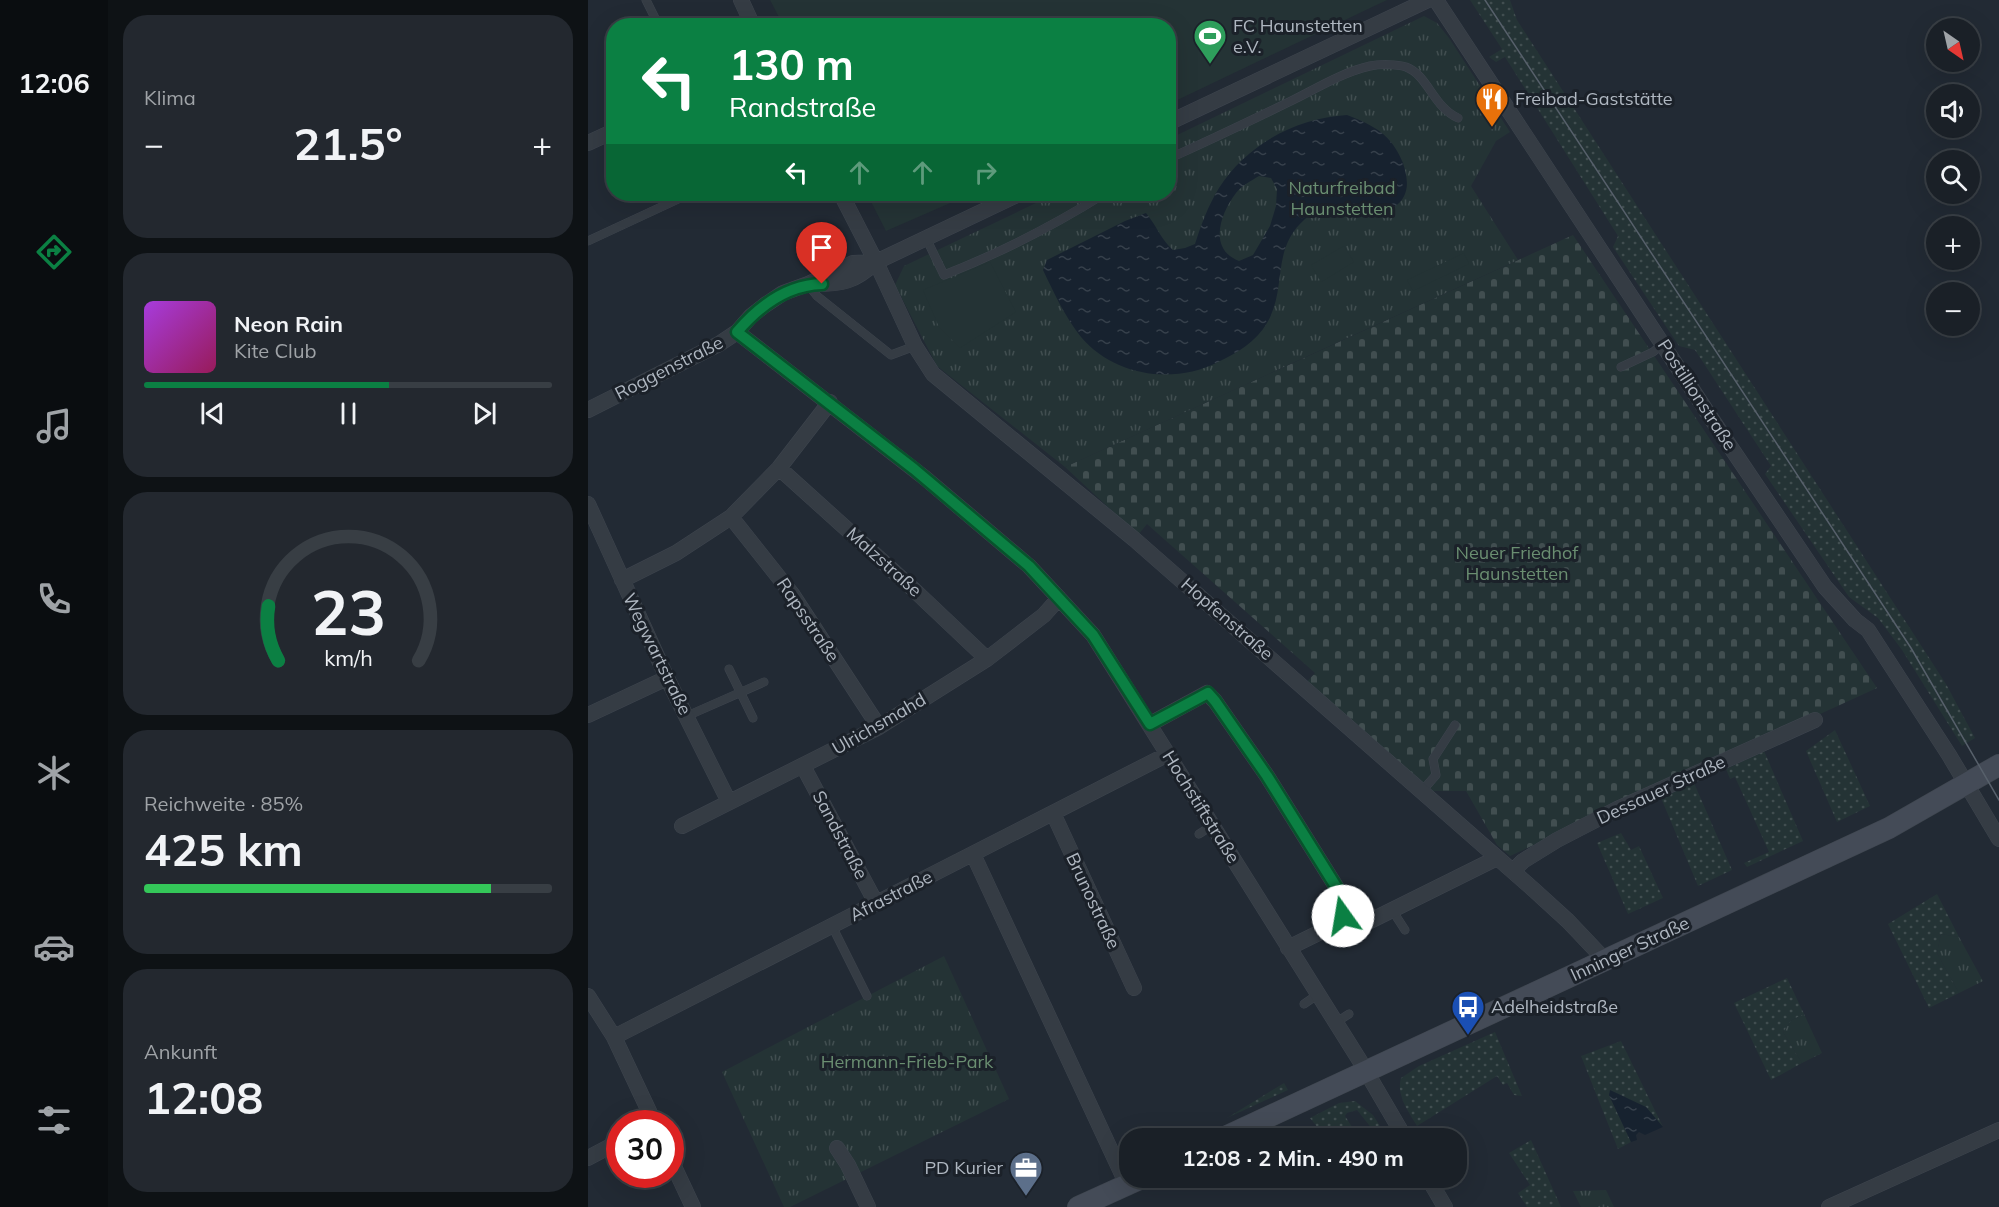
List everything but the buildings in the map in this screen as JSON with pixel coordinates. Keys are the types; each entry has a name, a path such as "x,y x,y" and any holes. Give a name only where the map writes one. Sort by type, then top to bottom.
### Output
{"main road":[{"name":"Inninger Straße","path":"1245,1128 1889,828 1999,765"},
{"path":"1089,1205 1121,1188"}],"street":[{"path":"741,0 749,18"},
{"path":"1176,119 1428,0"},
{"name":"Postillionstraße","path":"1436,0 1825,587 1855,620 1868,630 1999,838"},
{"path":"588,143 606,134"},
{"name":"Hopfenstraße","path":"845,201 876,261 915,346 933,374 1134,539 1569,921 1605,960"},
{"name":"Roggenstraße","path":"588,410 713,348 737,332 751,316 783,293 853,263 876,261 926,238 991,201"},
{"name":"Hochstiftstraße","path":"737,332 925,478 1029,566 1093,635 1367,1072 1399,1128"},
{"path":"622,580 675,553 731,517 779,468 830,402"},
{"name":"Malzstraße","path":"779,468 987,659"},
{"name":"Wegwartstraße","path":"588,504 667,678 729,802"},
{"name":"Rapsstraße","path":"731,517 792,594 879,728"},
{"name":"Ulrichsmahd","path":"682,826 879,728 987,659 1044,615 1059,598"},
{"path":"588,716 667,678"},
{"path":"1150,724 1208,693 1267,776 1345,901 1341,922"},
{"name":"Dessauer Straße","path":"1513,871 1523,861 1557,840 1617,809 1815,720"},
{"name":"Afrastraße","path":"614,1038 1053,813 1137,776 1168,754"},
{"name":"Sandstraße","path":"803,766 876,903"},
{"name":"Brunostraße","path":"1053,813 1075,850 1129,966 1134,988"},
{"path":"973,854 1119,1151"},
{"path":"1288,948 1341,922 1358,924 1370,921 1497,858"},
{"path":"588,996 614,1038 649,1110"},
{"path":"1829,1207 1999,1130"},
{"path":"588,1158 606,1148"},
{"path":"837,1148 848,1165 868,1207"},
{"path":"684,1188 693,1207"},
{"path":"1434,1188 1444,1207"}],"lane":[{"path":"646,0 655,18"},
{"path":"1176,155 1325,84 1370,66 1396,65 1408,68 1417,74 1444,109 1458,118"},
{"path":"588,241 674,201"},
{"path":"926,238 944,275 1002,251 1092,201"},
{"path":"808,284 817,296 891,355 915,346"},
{"path":"1622,367 1663,345"},
{"path":"729,669 753,718"},
{"path":"687,716 764,682"},
{"path":"1422,791 1436,775 1433,759 1455,725"},
{"path":"1199,834 1213,825"},
{"path":"1392,910 1405,930"},
{"path":"832,926 867,996"},
{"path":"1304,1004 1317,995"},
{"path":"1335,1023 1349,1014"}],"green space":[{"name":"FC Haunstetten e.V.","path":"770,0 1387,0 1176,101 1176,18 779,18"},
{"path":"1470,0 1510,0 1517,20 1946,684 1975,738 1962,746 1902,650 1878,618 1849,597 1765,474 1771,466 1695,350 1679,346 1613,247 1618,236 1505,57 1496,62 1489,57 1502,49"},
{"name":"Naturfreibad Haunstetten","path":"1424,16 1437,23 1449,38 1510,132 1496,141 1471,186 1518,260 1065,467 937,366 895,285 904,266 1040,201 1176,201 1176,136"},
{"path":"871,201 955,201 886,231"},
{"name":"Neuer Friedhof Haunstetten","path":"1573,235 1877,688 1510,856 1497,845 1466,791 1422,791 1303,686 1315,673 1147,524 1138,535 1065,467"},
{"path":"1344,246 1354,262 1321,282 1311,265"},
{"path":"1464,253 1469,264 1413,291 1407,280"},
{"path":"990,262 1016,312 960,348 939,327 923,290"},
{"path":"1835,730 1870,806 1837,822 1806,751"},
{"path":"1764,751 1803,841 1747,867 1744,863 1769,852 1735,777 1730,779 1726,769"},
{"path":"1694,783 1732,870 1698,886 1661,798"},
{"path":"1621,833 1631,850 1639,846 1663,898 1628,914 1597,843"},
{"path":"1937,894 1959,937 1941,934 1937,953 1959,993 1929,1008 1888,924"},
{"path":"1941,934 1959,937 1983,981 1959,993 1937,953"},
{"name":"Hermann-Frieb-Park","path":"944,956 1009,1099 790,1207 784,1207 722,1072"},
{"path":"1787,978 1804,1014 1792,1020 1783,1032 1802,1063 1771,1080 1734,1003"},
{"path":"1804,1014 1822,1053 1802,1063 1783,1032 1792,1020"},
{"path":"1495,1032 1522,1096 1514,1095 1507,1083 1503,1085 1497,1076 1417,1126 1401,1097 1401,1078 1419,1066"},
{"path":"1621,1041 1663,1127 1646,1107 1609,1095 1631,1142 1618,1149 1581,1056"},
{"path":"1284,1083 1288,1090 1227,1118"},
{"path":"1355,1101 1373,1115 1380,1126 1371,1128 1357,1110 1345,1116 1352,1127 1350,1128 1318,1128 1310,1118 1339,1103"},
{"path":"1531,1140 1561,1207 1527,1207 1518,1193 1530,1185 1509,1153"},
{"path":"1606,1190 1614,1207 1581,1207 1573,1191"}],"water":[{"path":"1347,115 1374,127 1387,138 1403,163 1407,182 1405,194 1398,204 1387,209 1374,211 1331,209 1317,212 1305,219 1287,243 1273,309 1263,330 1252,341 1232,355 1201,369 1164,374 1145,373 1110,361 1081,337 1065,313 1043,270 1047,260 1146,213 1173,250 1195,244 1215,195 1243,159 1274,136 1291,128 1328,117","holes":["1259,176 1271,178 1277,189 1276,206 1270,226 1253,255 1239,261 1229,255 1220,240 1225,211 1230,201 1244,185"]},
{"path":"1610,1090 1646,1107 1663,1127 1645,1135 1639,1132 1636,1135 1637,1140 1631,1142 1609,1095"}],"tram line":[{"path":"1485,0 1911,648 1999,800"}],"place":[{"name":"FC Haunstetten e.V.","path":"1210,65"},
{"name":"Freibad-Gaststätte","path":"1492,128"},
{"name":"Adelheidstraße","path":"1468,1036"},
{"name":"PD Kurier","path":"1026,1197"}],"route":[{"path":"822,284 808,284 783,293 751,316 737,332 914,469 1029,566 1093,635 1150,724 1208,693 1267,776 1345,901 1343,916"}]}
